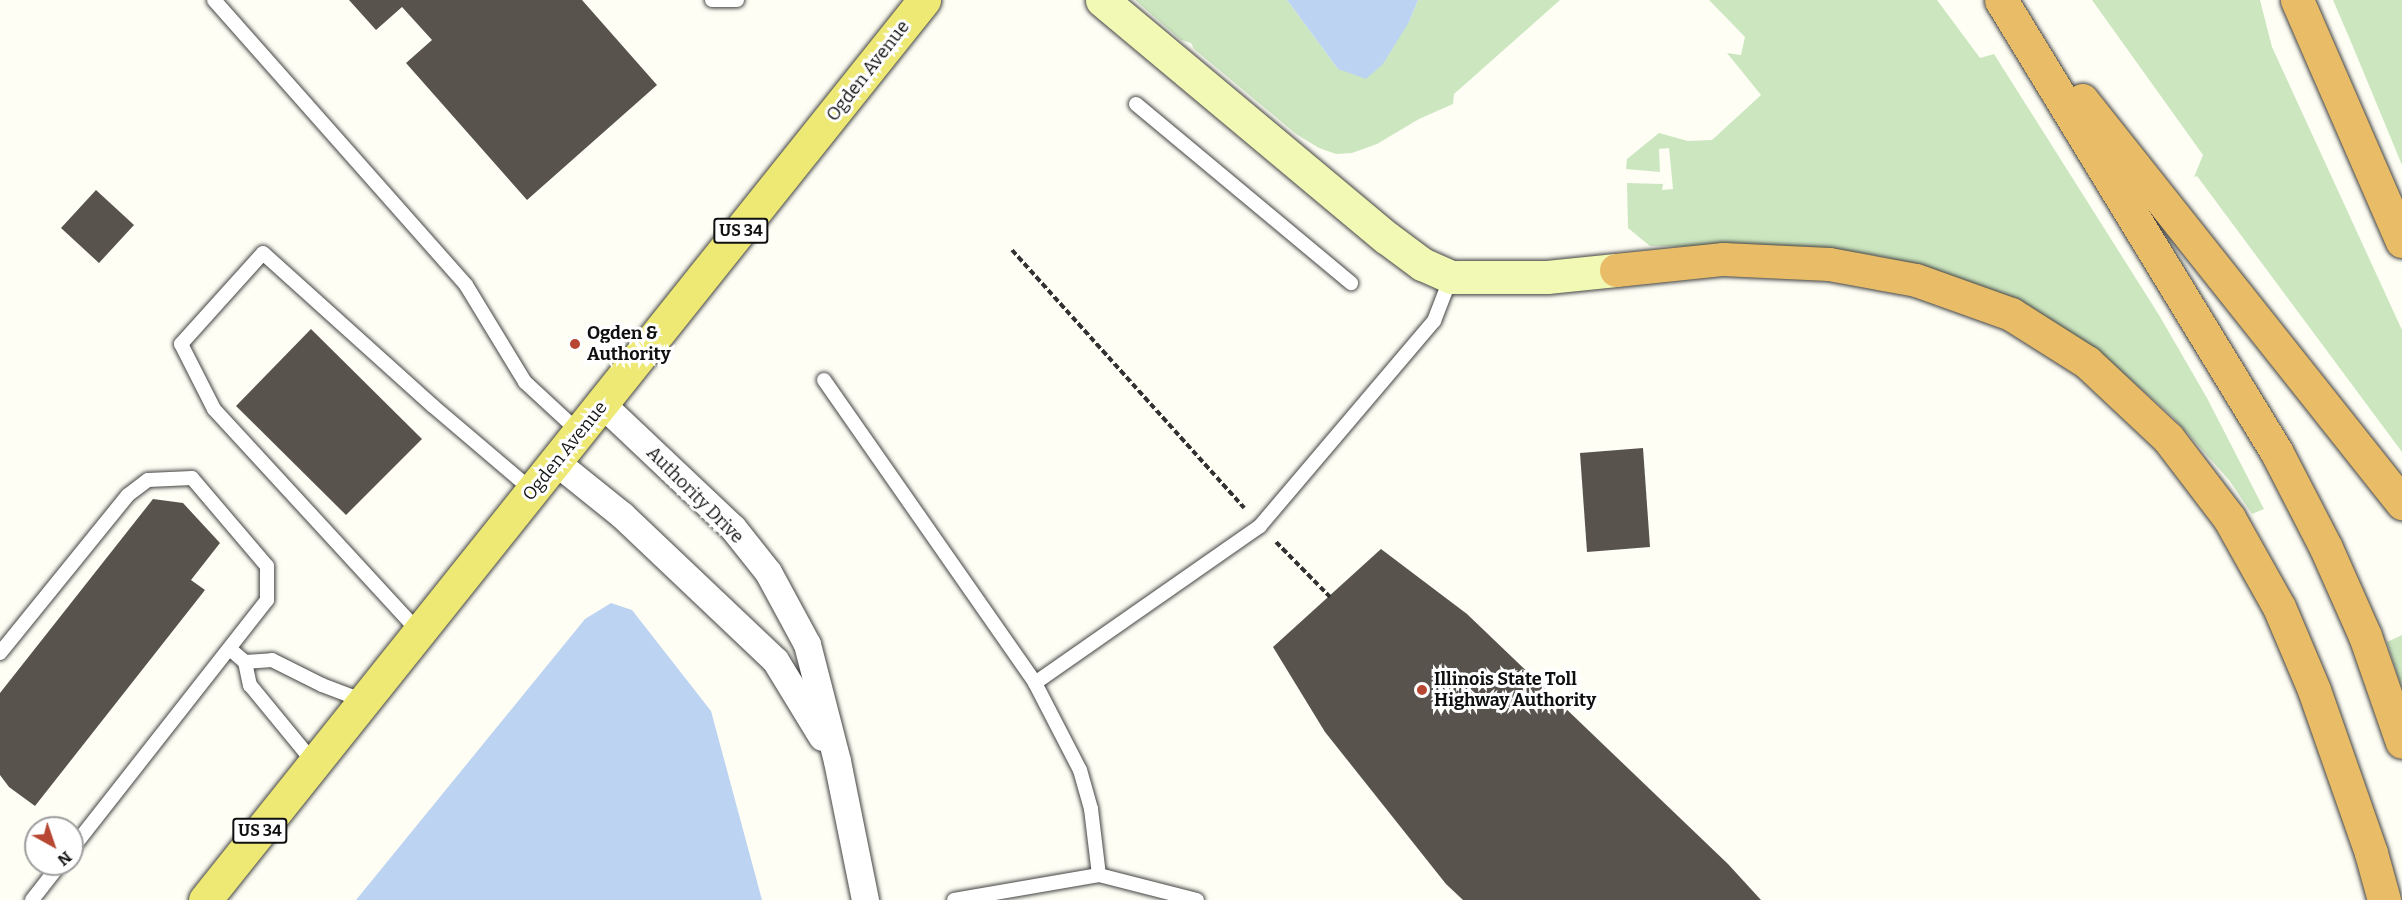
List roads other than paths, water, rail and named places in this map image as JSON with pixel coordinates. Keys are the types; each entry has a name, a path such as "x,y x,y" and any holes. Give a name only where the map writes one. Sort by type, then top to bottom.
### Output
{"highway":[{"path":"2001,0 2402,503"},
{"path":"2001,0 2276,451 2326,548 2365,636 2402,742"},
{"path":"2297,0 2402,241"},
{"path":"1616,270 1723,259 1828,264 1916,280 2011,314 2087,362 2168,438 2229,518 2279,607 2314,690 2372,853 2384,900"}],"main road":[{"name":"Ogden Avenue","path":"205,900 603,405 924,0"}],"street":[{"path":"1102,0 1387,238 1422,264 1451,277 1547,277 1616,270"},
{"name":"Authority Drive","path":"603,405 733,528 768,572 807,644 837,761 865,900"},
{"name":"Authority Drive","path":"556,462 622,515 775,660 837,761"}],"lane":[{"path":"214,0 466,285 525,382 580,433"},
{"path":"712,0 737,0"},
{"path":"1136,104 1351,283"},
{"path":"419,632 214,409 181,344 262,253 532,491"},
{"path":"1035,683 1260,526 1434,321 1451,277"},
{"path":"824,380 1035,683 1080,770 1091,809 1099,875"},
{"path":"0,653 129,495 148,480 192,478 267,566 267,600 84,834"},
{"path":"230,649 245,662 250,685 314,763"},
{"path":"245,662 272,660 322,685 364,701"},
{"path":"954,900 1099,875 1197,900"},
{"path":"32,900 51,876"}],"water":[{"path":"1287,0 1418,0 1409,22 1383,64 1366,79 1338,69"},
{"path":"611,603 632,610 711,711 762,900 356,900 585,619"}],"place":[{"name":"Ogden & Authority","path":"575,344"},
{"name":"Illinois State Toll Highway Authority","path":"1422,690"}]}
